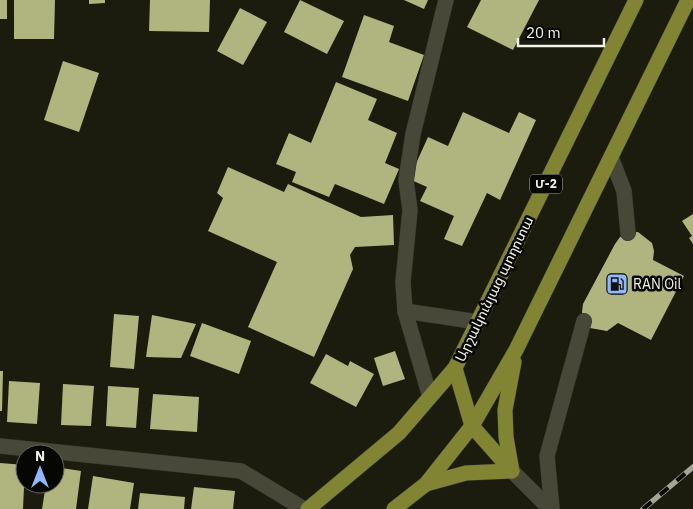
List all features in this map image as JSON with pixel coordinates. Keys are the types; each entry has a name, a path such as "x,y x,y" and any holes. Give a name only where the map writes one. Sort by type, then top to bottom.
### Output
{"main road":[{"name":"Արշակունյաց պողոտա","path":"308,509 399,433 455,368 636,0"},
{"path":"394,509 426,484 472,426 516,350 688,0"},
{"path":"512,471 506,437 505,410 516,350"},
{"path":"455,368 472,426 512,471"},
{"path":"426,484 466,473 512,471"}],"street":[{"path":"430,397 405,311 403,282 410,210 406,180 413,134 446,0"},
{"path":"610,157 624,191 628,232"},
{"path":"405,311 478,322"},
{"path":"551,509 547,456 584,321"},
{"path":"0,446 241,471 304,509"},
{"path":"512,471 551,509"}],"building":[{"path":"0,0 7,0 7,19 0,19"},
{"path":"14,0 55,0 54,39 14,39"},
{"path":"89,0 105,0 105,3 89,4"},
{"path":"150,0 210,0 209,32 149,31"},
{"path":"300,0 344,21 327,54 284,32"},
{"path":"404,0 428,0 424,9"},
{"path":"481,0 539,0 513,50 467,27"},
{"path":"240,8 267,22 243,65 217,51"},
{"path":"364,15 394,26 389,42 424,55 408,101 342,77"},
{"path":"63,61 99,73 79,132 44,120"},
{"path":"336,82 377,99 368,120 397,133 385,163 399,169 384,204 335,184 329,197 292,182 296,172 276,164 289,133 311,143"},
{"path":"463,112 509,133 519,112 536,120 500,200 487,193 462,246 444,239 454,216 420,201 427,187 409,179 428,137 448,146"},
{"path":"228,167 284,192 288,184 361,217 393,215 394,245 355,247 350,255 353,269 314,357 248,327 277,262 208,231 223,198 217,193"},
{"path":"693,214 693,244 689,238 692,236 682,221"},
{"path":"638,232 652,243 654,251 653,260 684,276 651,340 618,323 607,331 590,328 584,321 582,312 583,304 615,244 620,237 628,233"},
{"path":"114,314 139,316 134,369 110,367"},
{"path":"152,315 196,324 181,358 146,357"},
{"path":"202,323 251,341 239,374 190,356"},
{"path":"395,351 405,379 383,386 374,358"},
{"path":"326,354 348,366 350,361 374,374 356,407 310,383"},
{"path":"0,371 3,371 2,411 0,411"},
{"path":"9,381 40,383 37,424 7,422"},
{"path":"63,384 94,386 91,426 61,425"},
{"path":"108,386 139,388 136,428 106,426"},
{"path":"153,394 199,397 197,432 150,429"},
{"path":"0,463 15,464 15,494 24,494 23,509 0,509"},
{"path":"65,469 81,471 76,509 42,509 44,494 65,494"},
{"path":"93,476 134,483 130,509 88,509"},
{"path":"194,487 235,491 233,509 191,509"},
{"path":"140,493 185,497 184,509 138,509"}],"railway":[{"path":"643,509 693,467"}],"place":[{"name":"RAN Oil","path":"617,284"}]}
